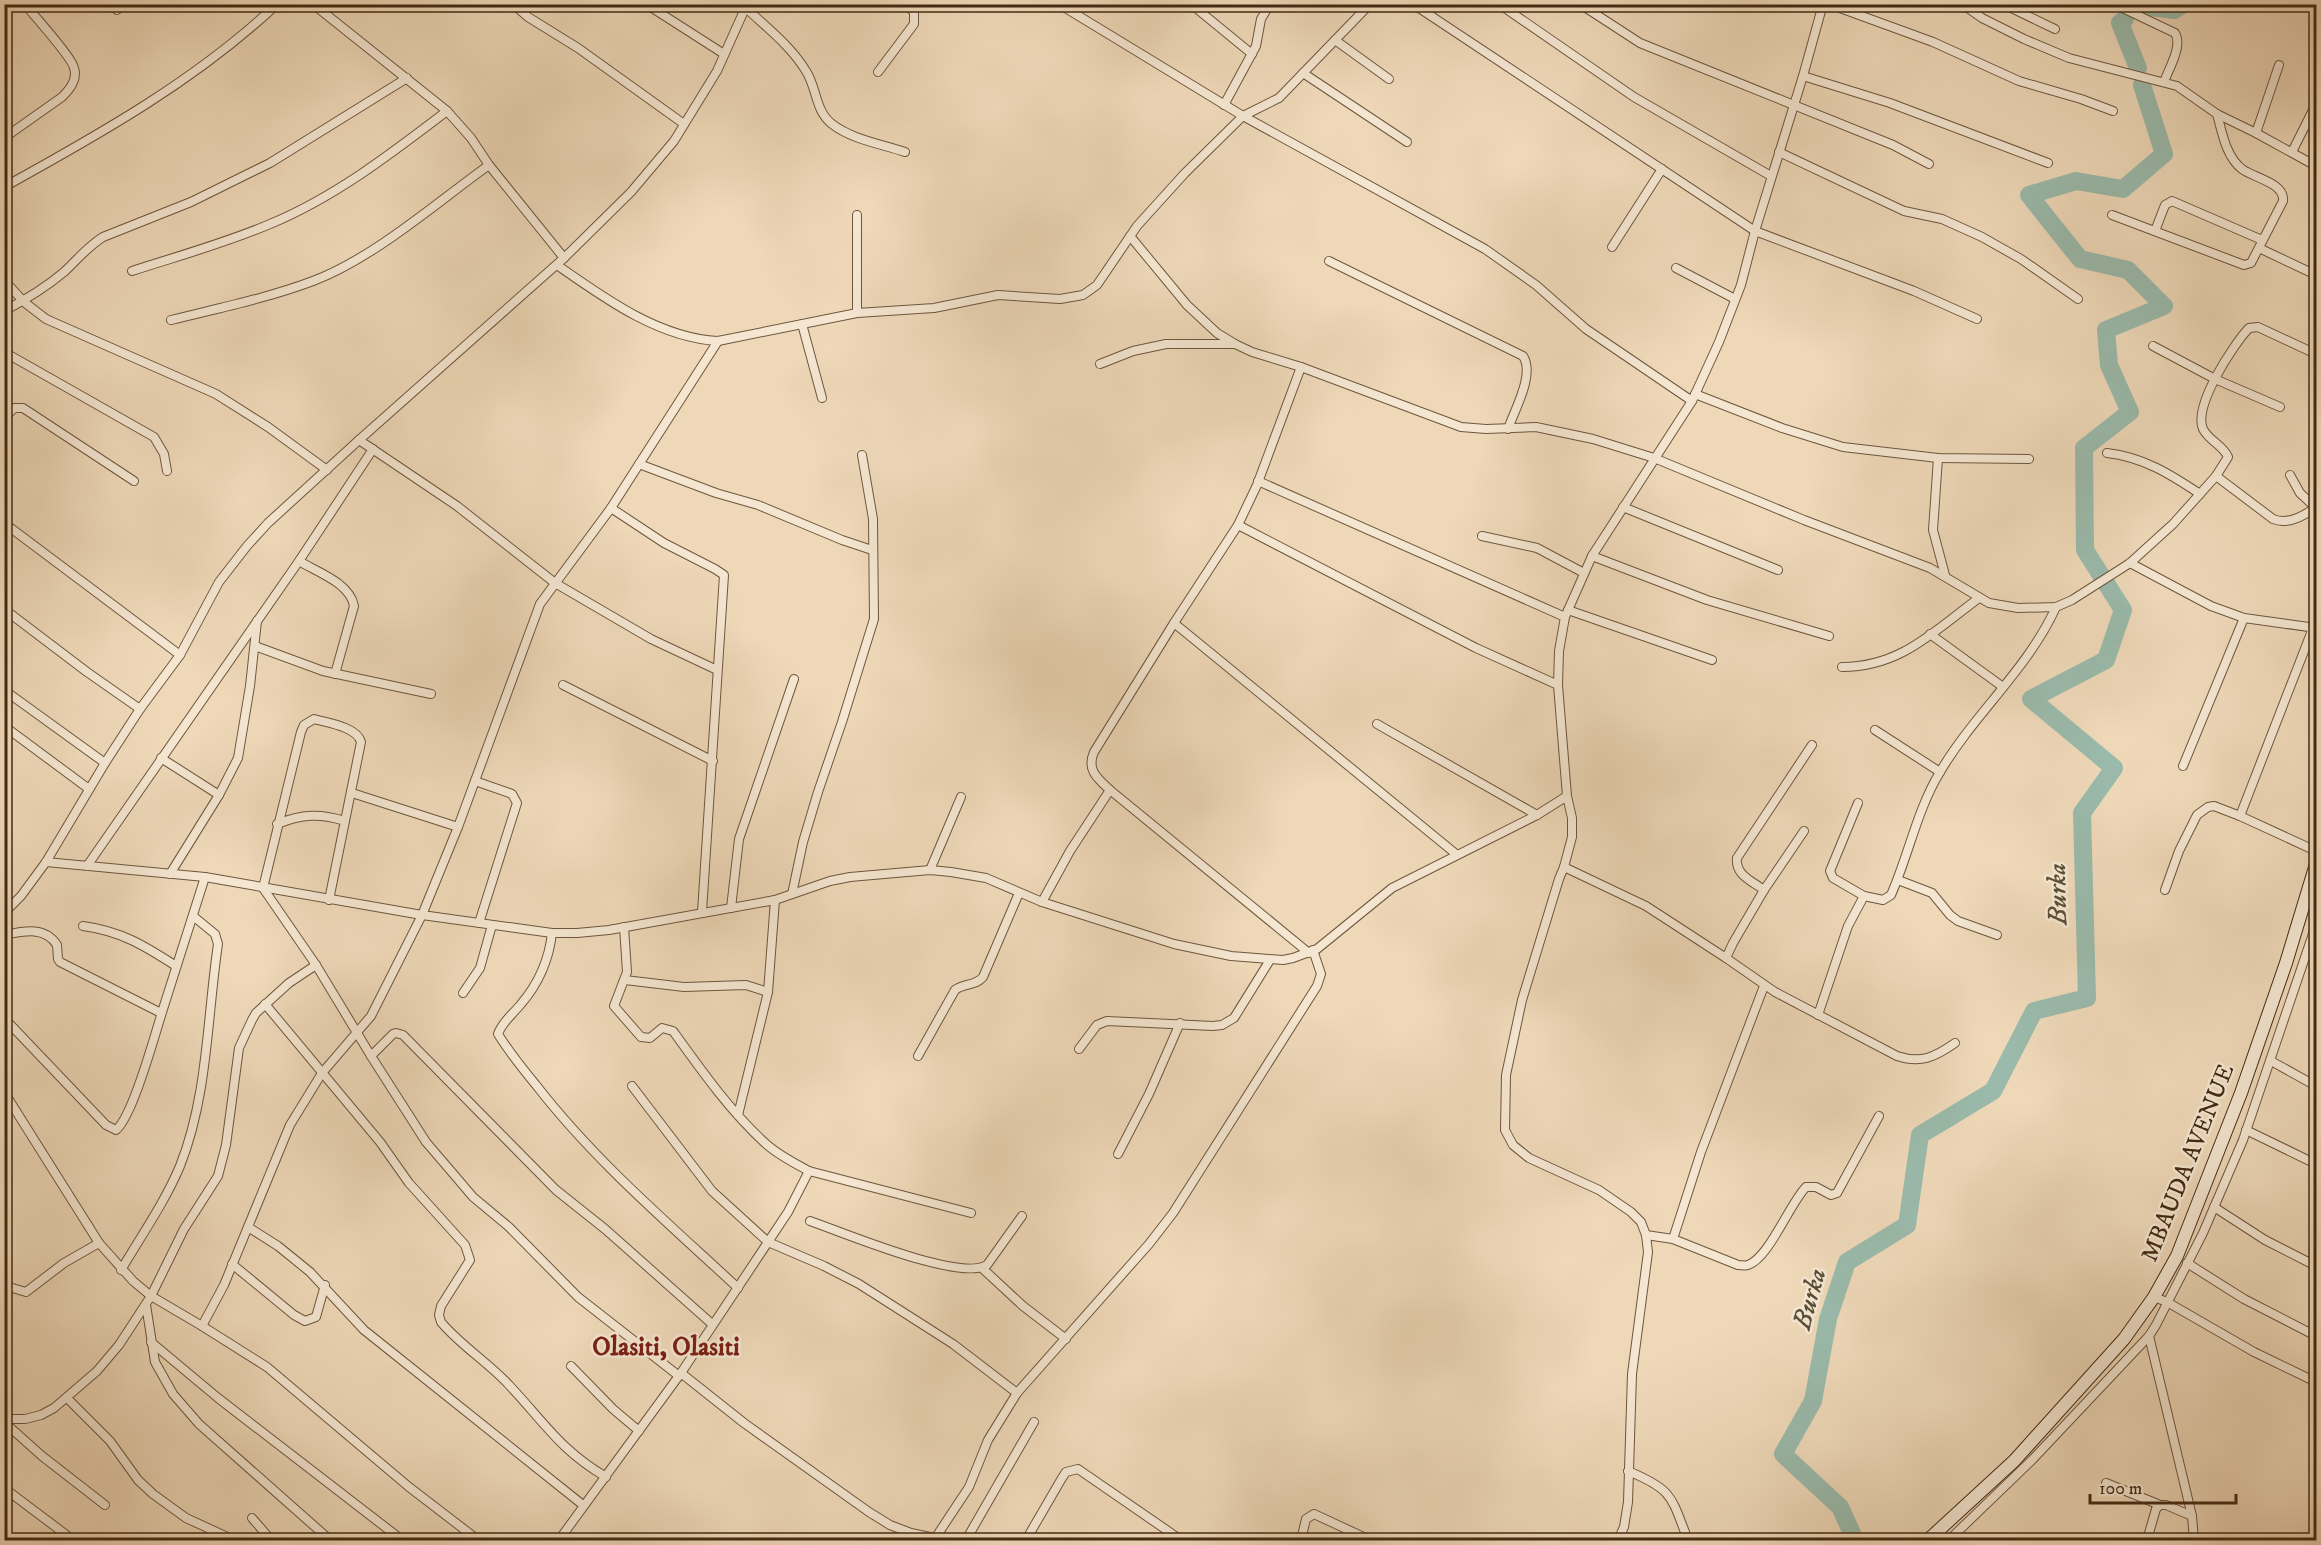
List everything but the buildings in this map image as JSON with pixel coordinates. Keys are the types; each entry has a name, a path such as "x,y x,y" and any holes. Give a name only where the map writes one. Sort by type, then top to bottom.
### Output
{"street":[{"path":"4,138 62,97 70,89 75,74 71,62 25,4"},
{"path":"4,187 170,89 256,25 277,4"},
{"path":"313,4 447,111 471,138 561,261 598,293 643,319 691,339 718,341 856,313 934,308 998,295 1060,299 1083,295 1097,285 1130,236 1152,208 1185,173 1243,116 1279,98 1370,4"},
{"path":"513,4 537,24 578,48 684,124"},
{"path":"646,4 724,54"},
{"path":"878,72 914,24 914,12 905,4"},
{"path":"1059,4 1243,116 1485,249 1536,285 1586,329 1693,397 1782,429 1843,447 1938,459 2029,459"},
{"path":"1191,4 1252,54"},
{"path":"1224,105 1252,54 1258,39 1261,19 1270,4"},
{"path":"1413,4 1755,231 1914,291 1977,319"},
{"path":"1499,4 1634,98 1771,176"},
{"path":"1580,4 1641,43 1793,107 1893,145 1929,164"},
{"path":"1618,1540 1625,1518 1632,1374 1648,1252 1646,1234 1641,1222 1631,1212 1599,1190 1529,1158 1513,1145 1505,1130 1506,1076 1522,1000 1572,837 1558,685 1559,651 1566,613 1592,556 1693,397 1719,342 1735,299 1803,76 1822,4"},
{"path":"1829,4 1933,42 2019,81 2113,111"},
{"path":"1962,4 1982,18 2069,58 2177,86 2217,114 2316,166"},
{"path":"2003,4 2055,29"},
{"path":"2114,4 2175,33 2177,46 2164,82"},
{"path":"4,914 21,896 46,862 105,763 140,709 180,655 219,582 247,546 268,523 359,440 561,261 654,167 717,71 746,6 798,60 812,81 820,110 830,123 851,134 904,152"},
{"path":"1335,40 1389,80"},
{"path":"2256,134 2279,65"},
{"path":"1303,73 1407,142"},
{"path":"1803,76 1890,103 2048,163"},
{"path":"4,311 24,302 64,271 90,245 103,237 191,202 270,163 407,78"},
{"path":"2292,152 2316,104"},
{"path":"132,271 270,225 334,192 447,111"},
{"path":"2112,214 2244,265 2251,263 2284,195 2279,189 2242,169 2236,163 2229,152 2217,114"},
{"path":"1779,152 1904,211 1942,219 1982,237 2021,259 2078,299"},
{"path":"171,320 284,291 314,281 341,268 396,233 489,165"},
{"path":"1611,247 1662,169"},
{"path":"2155,231 2165,205 2172,201 2261,244 2316,275"},
{"path":"856,313 857,215"},
{"path":"1130,236 1187,305 1217,333 1252,352 1301,367 1447,423 1473,429 1536,427 1593,440 1654,458 1804,520 1917,562 1945,575 1979,598 1998,605 2018,608 2056,607 2130,563 2173,524 2216,476 2228,457 2225,451 2204,431 2201,422 2202,414 2215,379 2243,334 2253,326 2278,335 2316,354"},
{"path":"1329,261 1523,356 1527,362 1528,373 1508,429"},
{"path":"1676,268 1735,299"},
{"path":"4,280 24,302 46,319 216,394 327,470"},
{"path":"802,324 822,398"},
{"path":"202,1326 232,1264 290,1125 322,1073 371,1016 422,915 458,828 535,614 555,583 611,508 718,341"},
{"path":"1100,364 1133,351 1166,344 1235,344"},
{"path":"2153,346 2215,379 2280,407"},
{"path":"4,352 154,437 164,454 166,471"},
{"path":"329,900 361,748 360,738 351,731 314,719 309,721 301,732 263,888 316,965 370,1056 426,1142 473,1197 509,1227 586,1304 744,1423 869,1512 890,1525 938,1539 969,1487 988,1440 1017,1393 1149,1244 1191,1186 1317,987 1321,974 1311,952 1110,790 1091,768 1092,758 1174,623 1238,525 1258,481 1301,367"},
{"path":"4,419 14,408 23,408 134,481"},
{"path":"359,440 482,524 555,583 651,639 717,669"},
{"path":"87,866 299,561 373,449"},
{"path":"2107,453 2145,462 2165,471 2200,494"},
{"path":"792,894 803,842 874,619 873,519 862,455"},
{"path":"1938,459 1933,530 1945,575"},
{"path":"639,464 717,493 759,505 825,534 872,549"},
{"path":"2216,476 2273,519 2281,522 2315,510 2300,493 2290,475"},
{"path":"1258,481 1566,613 1712,660"},
{"path":"1623,507 1778,570"},
{"path":"611,508 664,543 724,575 702,912"},
{"path":"4,523 180,655"},
{"path":"1238,525 1476,648 1558,685"},
{"path":"1482,536 1537,549 1584,573"},
{"path":"1592,556 1699,597 1829,636"},
{"path":"299,561 340,586 353,599 354,606 335,674"},
{"path":"2130,563 2211,606 2244,618 2315,628 2240,816"},
{"path":"1842,667 1862,667 1883,662 1908,650 1979,598"},
{"path":"1858,802 1830,871 1833,878 1863,896 1887,899 1898,880 1920,811 1940,772 1955,747 2032,649 2049,624 2056,607"},
{"path":"4,609 140,709"},
{"path":"2183,766 2244,618"},
{"path":"170,874 219,795 238,758 257,621"},
{"path":"1174,623 1456,854"},
{"path":"1930,634 2003,687"},
{"path":"255,646 335,674 431,694"},
{"path":"730,908 739,839 794,679"},
{"path":"563,685 713,761"},
{"path":"4,690 105,763"},
{"path":"1377,724 1537,815"},
{"path":"4,726 89,789"},
{"path":"1875,730 1940,772"},
{"path":"1764,890 1740,873 1737,858 1812,745"},
{"path":"161,758 219,795"},
{"path":"475,781 512,794 517,803 479,923"},
{"path":"1042,902 1070,851 1110,790"},
{"path":"352,793 458,828"},
{"path":"46,862 205,877 329,900 552,933 593,932 775,900 830,881 850,877 930,870 986,878 1042,902 1174,944 1231,956 1270,960 1293,958 1311,952 1378,897 1456,854 1537,815 1567,796"},
{"path":"930,870 961,797"},
{"path":"2165,890 2179,851 2197,815 2208,807 2214,806 2240,816 2316,851"},
{"path":"278,824 294,817 318,814 345,821"},
{"path":"1726,958 1732,943 1764,890 1804,831"},
{"name":"MBAUDA AVENUE","path":"1928,1540 2014,1461 2124,1339 2154,1297 2177,1256 2208,1181 2313,884 2316,864"},
{"path":"1564,867 1646,906 1726,958 1764,986 1908,1059 1917,1060 1936,1056 1955,1043"},
{"path":"4,1018 106,1125 116,1130 119,1128 150,1051 205,877"},
{"path":"1898,880 1932,893 1958,921 1997,935"},
{"path":"918,1056 956,990 977,982 983,977 1019,893"},
{"path":"1818,1015 1848,926 1863,896"},
{"path":"738,1115 768,992 775,900"},
{"path":"121,1270 154,1215 180,1165 198,1103 218,944 215,934 193,916"},
{"path":"463,993 480,968 492,925"},
{"path":"1949,1540 2032,1460 2149,1336 2214,1207 2246,1130 2316,925"},
{"path":"83,926 99,928 131,938 176,966"},
{"path":"624,927 627,958 625,980 614,1006 644,1038 650,1038 662,1028 673,1031 738,1115 766,1144 788,1160 809,1171 971,1213"},
{"path":"4,935 34,931 46,934 57,945 60,962 161,1013"},
{"path":"552,933 550,949 542,973 527,997 503,1024 498,1034 507,1050 555,1110 604,1164 738,1288"},
{"path":"1079,1049 1101,1022 1180,1023 1213,1026 1229,1022 1239,1011 1270,960"},
{"path":"4,1421 41,1415 67,1398 97,1371 119,1345 146,1305 184,1229 218,1176 239,1048 252,1020 265,1004 289,983 316,965"},
{"path":"625,980 684,987 746,986 768,992"},
{"path":"1672,1239 1701,1152 1764,986"},
{"path":"265,1004 380,1142 409,1183 465,1245 470,1260 441,1306 439,1315 441,1322 510,1385 549,1432 574,1457 606,1477"},
{"path":"1118,1154 1149,1094 1180,1023"},
{"path":"370,1056 393,1034 403,1035 556,1190 646,1264 712,1324"},
{"path":"2271,1061 2316,1086"},
{"path":"633,1086 712,1191 768,1242 859,1284 953,1344 1017,1393"},
{"path":"4,1092 99,1243 121,1270 151,1296 202,1326 288,1383 409,1487 478,1540"},
{"path":"1646,1234 1672,1239 1738,1265 1749,1265 1769,1244 1806,1187 1816,1187 1831,1196 1837,1193 1879,1116"},
{"path":"2246,1130 2316,1164"},
{"path":"559,1540 680,1375 788,1212 809,1171"},
{"path":"2214,1207 2265,1240 2316,1266"},
{"path":"810,1221 924,1261 950,1267 982,1268 992,1260 1022,1216"},
{"path":"248,1227 285,1252 325,1285 364,1330 583,1505"},
{"path":"4,1288 9,1287 26,1292 64,1263 99,1243"},
{"path":"2187,1263 2244,1299 2316,1336"},
{"path":"232,1264 294,1315 305,1321 316,1317 325,1285"},
{"path":"982,1268 1023,1306 1066,1339"},
{"path":"2154,1297 2167,1302 2254,1352 2316,1382"},
{"path":"146,1305 151,1342 161,1374 186,1411 330,1540"},
{"path":"2149,1336 2192,1516 2194,1540"},
{"path":"151,1342 218,1398 402,1540"},
{"path":"571,1366 613,1409 639,1431"},
{"path":"67,1398 110,1441 126,1466 153,1494 186,1518 234,1540"},
{"path":"4,1421 33,1448 105,1505"},
{"path":"966,1540 1035,1422"},
{"path":"1026,1540 1066,1472 1078,1469 1181,1540"},
{"path":"1628,1471 1650,1480 1665,1491 1671,1499 1688,1540"},
{"path":"2106,1483 2192,1516"},
{"path":"4,1488 73,1540"},
{"path":"2147,1540 2156,1509 2160,1505"},
{"path":"1301,1540 1306,1519 1314,1514 1370,1540"},
{"path":"252,1518 271,1540"}],"waterway":[{"path":"2139,9 2143,6 2174,10 2184,4"},
{"path":"2125,19 2120,23 2138,68"},
{"name":"Burka","path":"1855,1540 1840,1507 1783,1454 1813,1401 1828,1319 1847,1262 1907,1225 1920,1135 1993,1091 2034,1011 2087,998 2082,813 2114,768 2031,699 2106,660 2123,610 2085,550 2084,448 2130,412 2109,365 2106,330 2164,306 2128,270 2080,259 2029,195 2076,181 2123,189 2164,154 2142,85"}],"district":[{"name":"Olasiti, Olasiti","path":"666,1347"}]}
